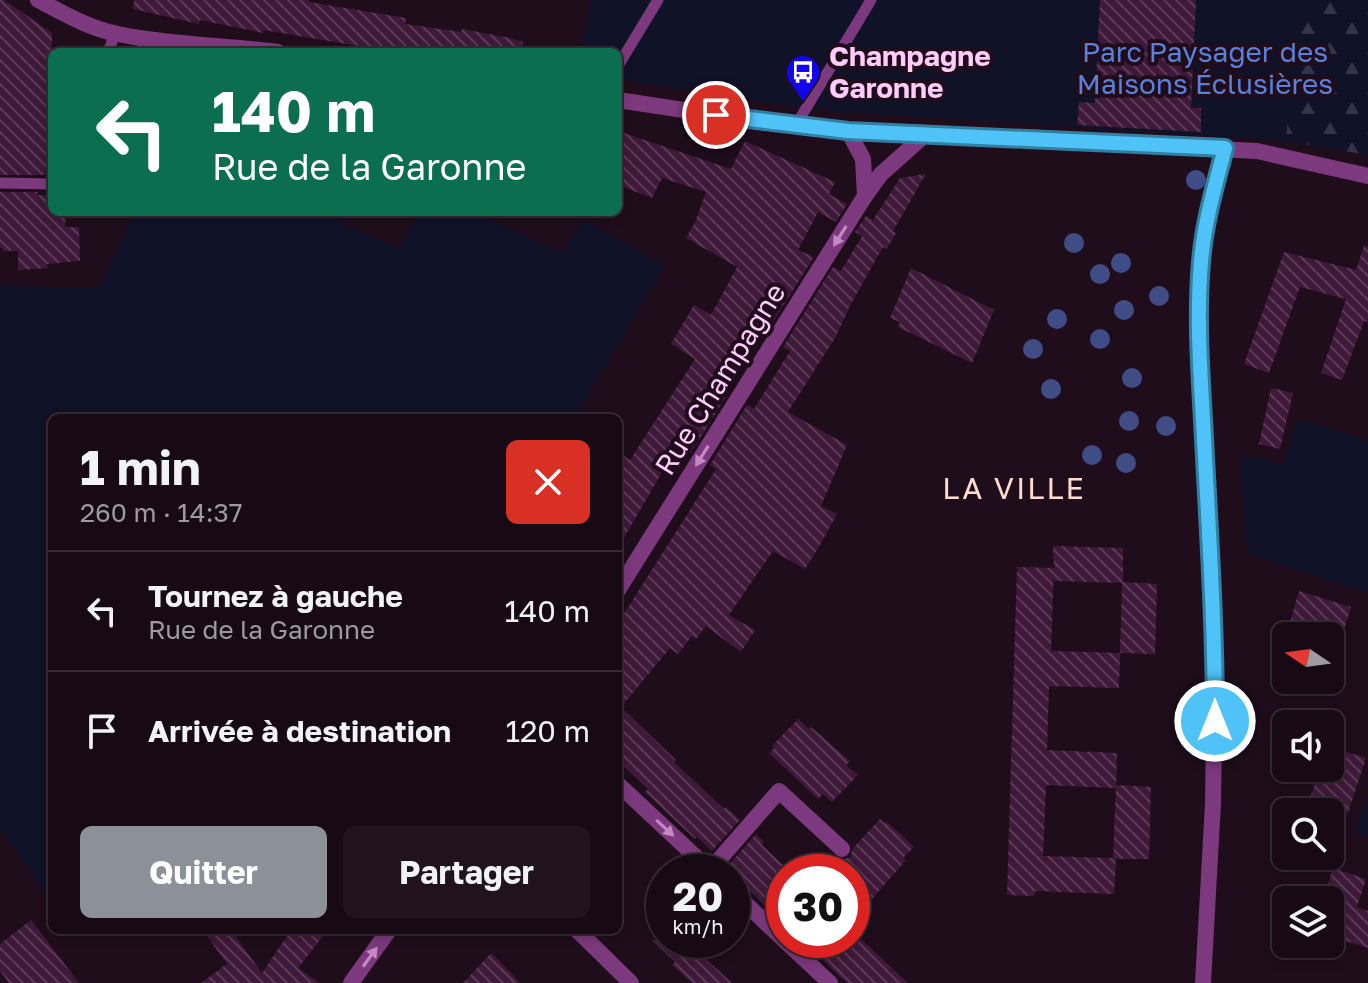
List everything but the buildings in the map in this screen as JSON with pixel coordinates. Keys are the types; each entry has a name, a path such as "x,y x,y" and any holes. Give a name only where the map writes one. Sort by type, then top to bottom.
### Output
{"street":[{"path":"38,0 115,34 236,48"},
{"path":"622,101 848,131 1257,151 1368,176"},
{"path":"848,131 863,159 865,196"},
{"name":"Rue Champagne","path":"622,584 865,196 881,174 926,134"},
{"path":"1203,983 1214,791 1215,663 1198,328 1201,261 1209,211 1225,148"},
{"path":"622,788 693,854"},
{"path":"725,854 779,791 842,849"},
{"path":"750,908 830,983"},
{"path":"351,983 386,934"},
{"path":"581,934 631,983"}],"lane":[{"path":"622,59 658,0"},
{"path":"796,125 871,0"},
{"path":"110,48 115,34"},
{"path":"0,183 48,184"}],"green space":[{"name":"Parc Paysager des Maisons Éclusières","path":"591,0 1298,0 1286,141 842,112 783,105 622,80 622,48 583,48"},
{"path":"1298,0 1368,0 1368,155 1286,141"},
{"path":"133,216 327,216 398,249 418,216 483,216 562,253 583,220 665,266 576,414 48,414 48,897 0,828 0,286 99,288"},
{"path":"1298,419 1368,441 1368,592 1247,553 1240,455 1284,464"},
{"path":"1368,793 1368,837 1355,832"}],"place":[{"name":"Champagne Garonne","path":"803,103"}],"district":[{"name":"LA VILLE","path":"1014,489"}],"route":[{"path":"716,115 848,131 1225,148 1209,211 1201,261 1198,328 1212,572 1215,721"}]}
